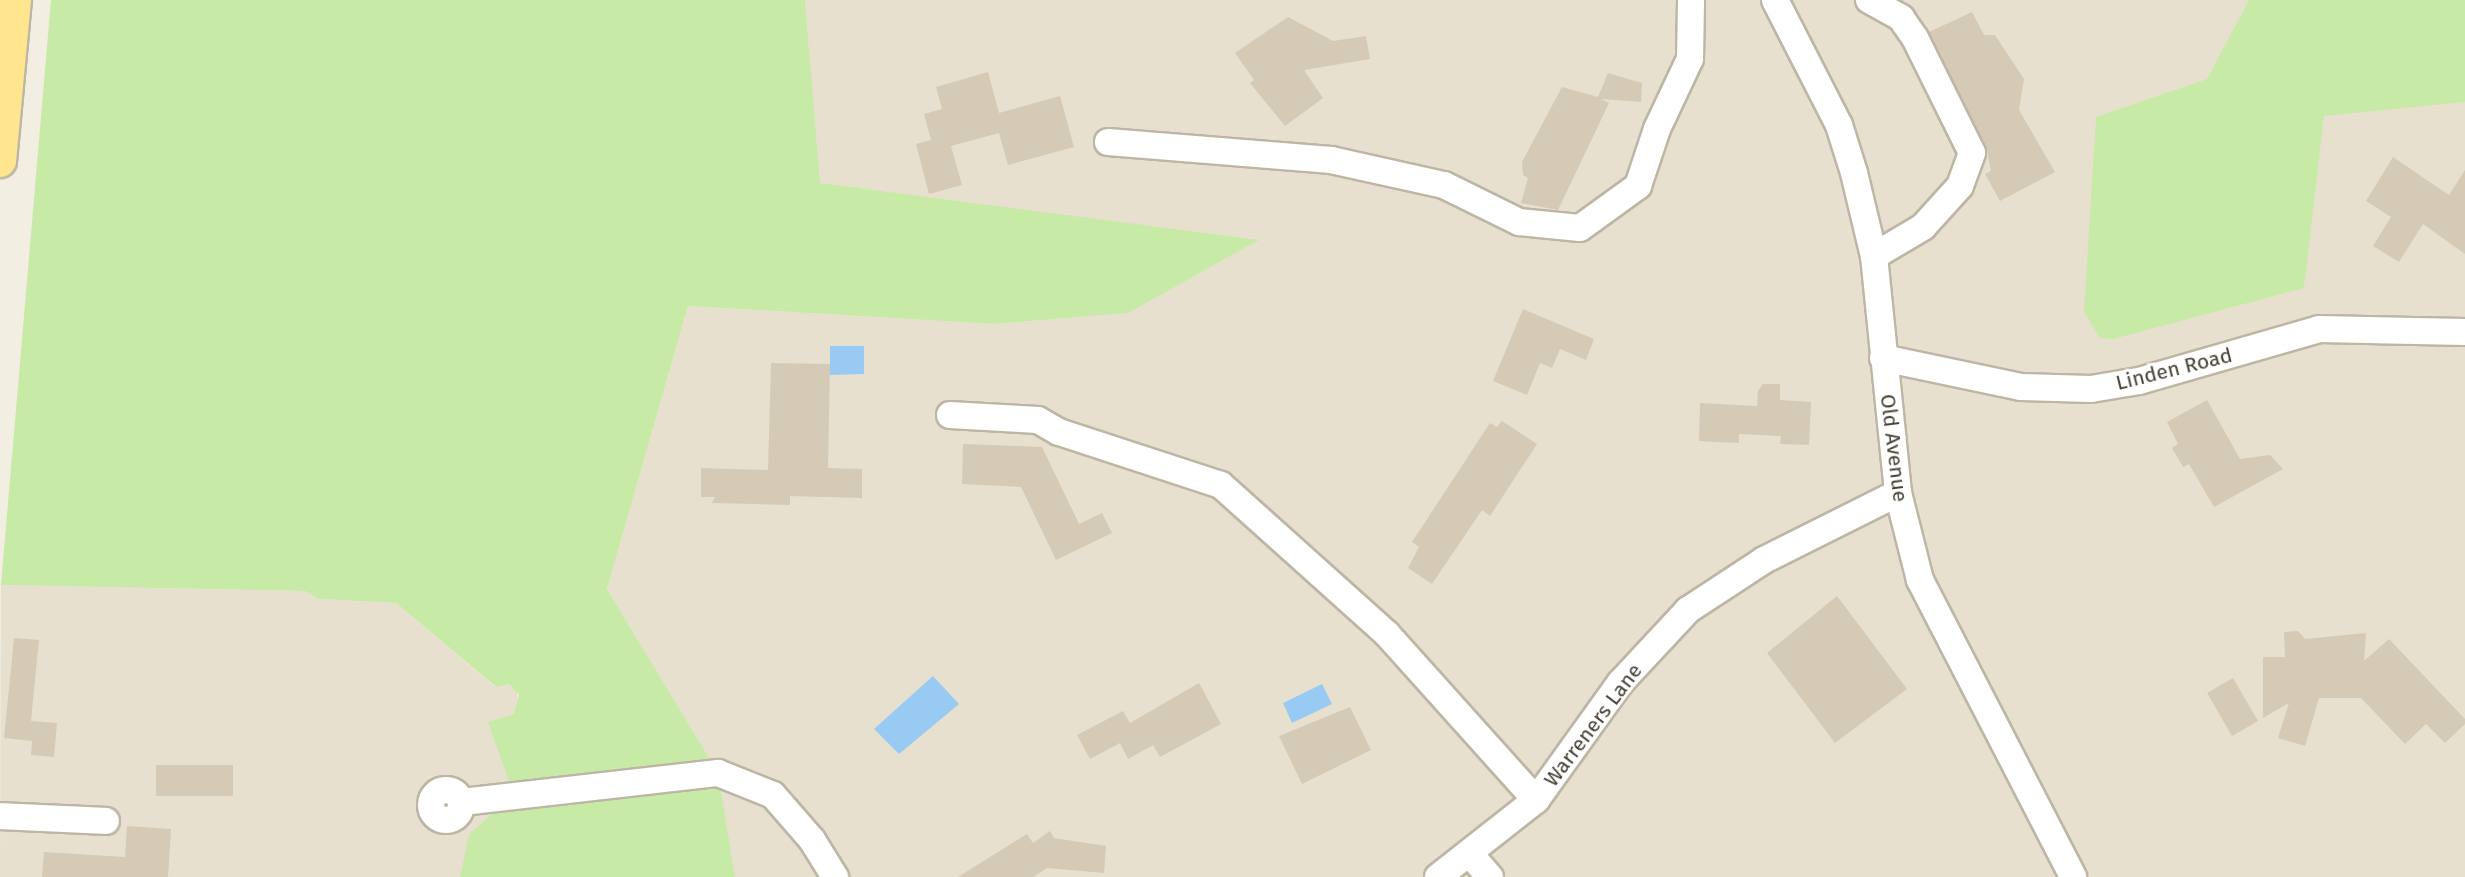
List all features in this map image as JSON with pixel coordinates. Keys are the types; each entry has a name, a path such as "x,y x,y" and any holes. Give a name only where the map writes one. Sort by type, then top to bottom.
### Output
{"main road":[{"path":"0,161 3,99 15,0"}],"street":[{"path":"1108,142 1331,160 1444,185 1519,222 1580,228 1638,186 1657,129 1690,60 1691,0"},
{"path":"1869,0 1901,18 1972,153 1960,186 1923,227 1874,256"},
{"name":"Old Avenue","path":"1783,2 1839,125 1874,256 1898,493 1920,580 2069,875"},
{"name":"Linden Road","path":"1884,358 2021,387 2091,389 2139,381 2319,329 2465,331"},
{"path":"950,415 1038,420 1059,432 1221,485 1387,634 1536,800"},
{"name":"Warreners Lane","path":"1433,876 1469,853 1536,800 1620,682 1688,610 1764,560 1898,493"},
{"path":"462,802 718,773 773,795 813,840 835,877"},
{"path":"0,817 106,821"},
{"path":"1469,853 1490,877"}],"shaded area":[{"path":"805,0 2465,0 2465,877 0,877 1,585 305,591 319,599 396,603 495,687 508,684 516,688 519,705 514,714 717,772 607,589 688,306 994,324 1127,313 1257,241 819,183"}],"green space":[{"path":"51,0 805,0 820,183 1259,240 1128,313 994,324 688,306 607,589 718,773 735,877 460,877 469,834 514,795 488,722 514,714 519,695 509,684 496,687 396,603 319,599 305,591 1,585"},
{"path":"2249,0 2465,0 2465,102 2324,116 2304,288 2113,339 2100,338 2084,312 2096,117 2207,79"}],"water":[{"path":"830,346 864,346 864,374 830,375"},
{"path":"933,676 959,704 899,754 874,729"},
{"path":"1322,684 1332,704 1292,723 1283,703"}],"building":[{"path":"1972,12 1984,35 1995,35 2024,79 2019,110 2055,172 2000,201 1985,174 1991,171 1986,146 1929,32"},
{"path":"1288,17 1333,41 1366,36 1370,59 1304,70 1323,98 1285,126 1250,83 1254,80 1235,53"},
{"path":"988,72 999,113 1060,96 1074,147 1008,165 999,133 951,146 962,185 929,194 916,144 931,140 924,114 942,109 936,87"},
{"path":"1608,73 1642,83 1641,102 1601,99 1609,103 1558,210 1521,203 1528,178 1523,175 1522,162 1562,87 1598,97"},
{"path":"2393,157 2449,195 2465,170 2465,254 2423,224 2399,262 2373,246 2391,217 2366,201"},
{"path":"1523,309 1594,339 1586,360 1560,349 1552,368 1540,363 1527,395 1493,381"},
{"path":"771,363 830,364 828,468 862,469 862,498 790,496 790,505 712,503 715,497 701,497 701,468 768,470"},
{"path":"1763,384 1780,384 1780,400 1811,402 1809,445 1780,444 1781,436 1739,434 1739,443 1699,441 1700,403 1757,406 1758,391"},
{"path":"2207,400 2240,459 2270,455 2283,469 2214,507 2189,464 2183,467 2172,448 2178,444 2167,422"},
{"path":"1502,421 1537,444 1490,516 1482,510 1432,584 1408,568 1419,547 1412,542 1490,423 1497,427"},
{"path":"963,444 1042,447 1079,524 1102,513 1112,533 1056,560 1021,487 962,484"},
{"path":"1837,596 1907,689 1835,743 1767,653"},
{"path":"2298,631 2305,639 2366,633 2364,661 2389,639 2465,719 2465,724 2445,743 2426,724 2405,744 2361,698 2319,698 2305,746 2278,738 2289,703 2263,718 2263,657 2285,657 2284,632"},
{"path":"14,638 39,640 31,721 57,723 54,757 31,755 32,741 4,738"},
{"path":"2233,678 2258,721 2232,736 2207,693"},
{"path":"1199,683 1221,724 1160,757 1153,745 1128,759 1120,743 1090,759 1077,735 1123,711 1130,723"},
{"path":"1350,707 1371,750 1302,784 1279,736"},
{"path":"156,765 233,765 233,796 156,796"},
{"path":"127,826 171,829 168,877 42,877 44,852 125,857"},
{"path":"1050,831 1054,838 1106,846 1104,873 1047,868 1033,877 958,877 1027,834 1033,843"}]}
